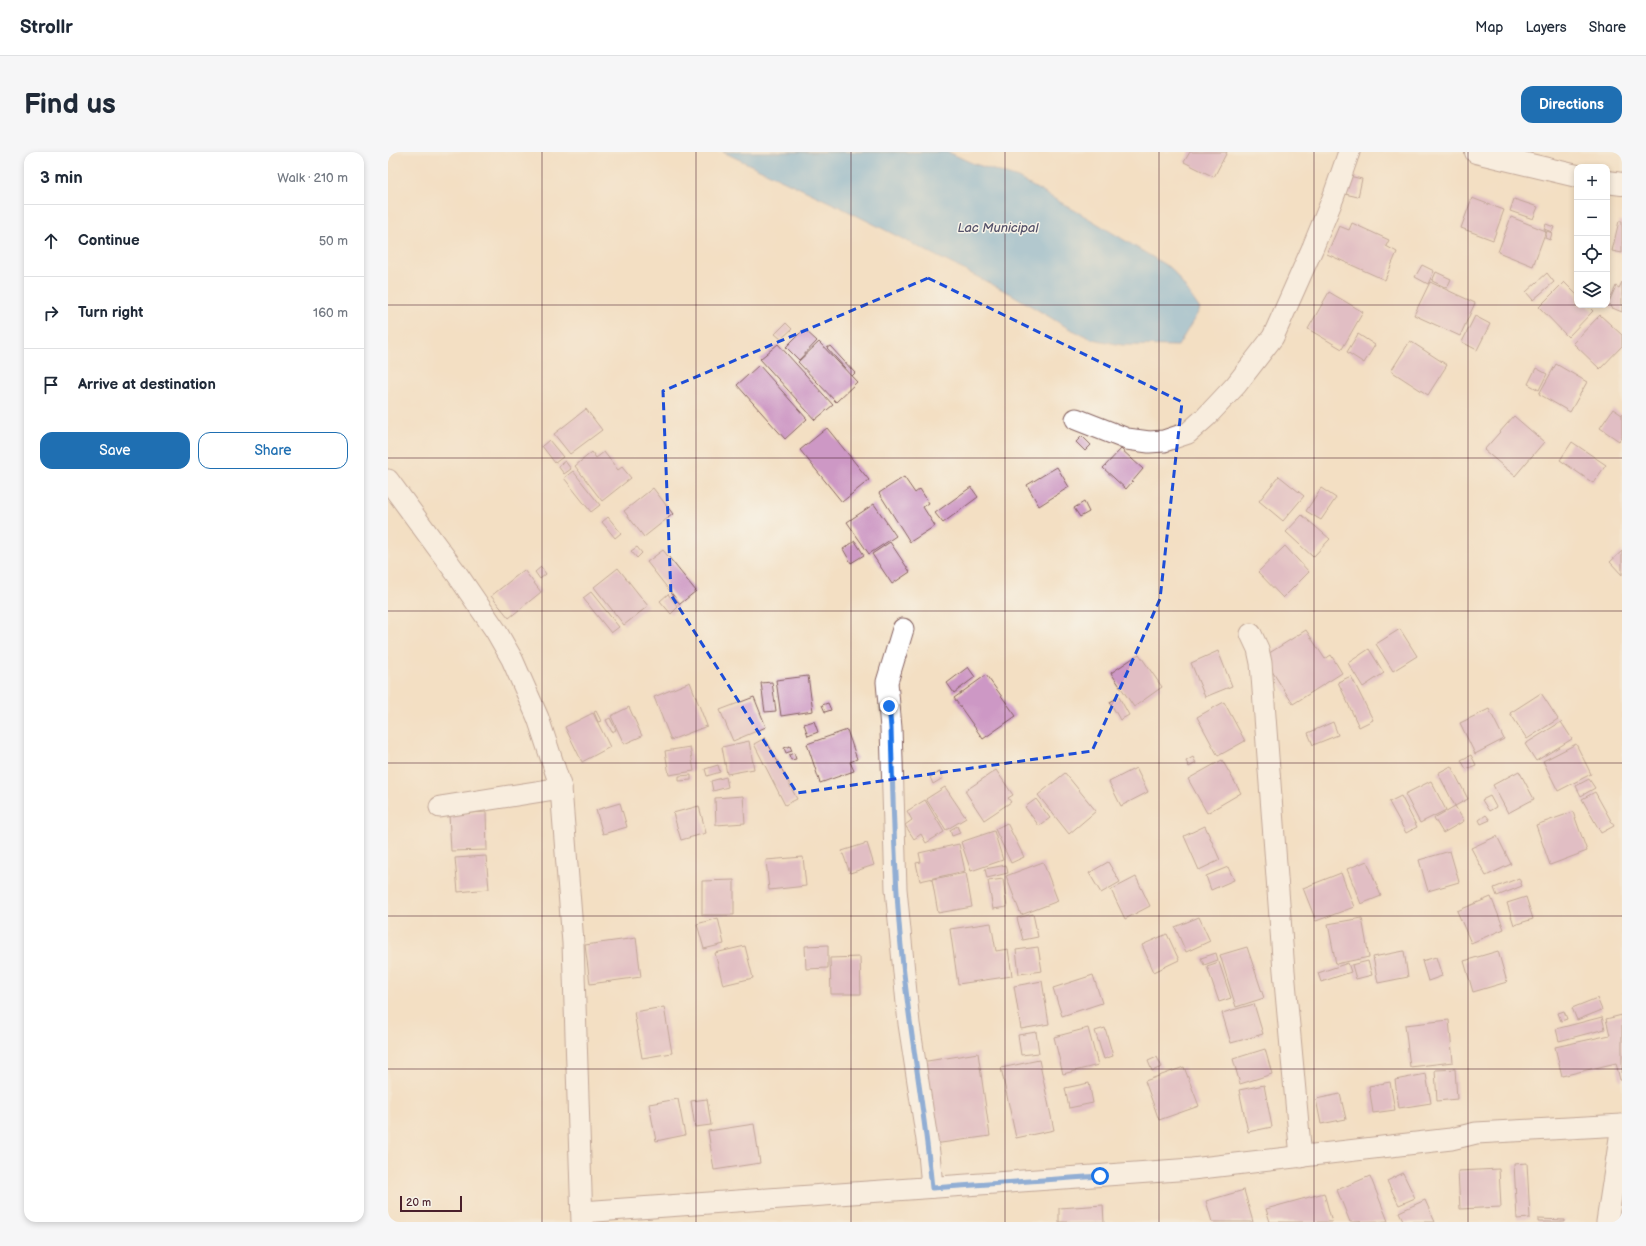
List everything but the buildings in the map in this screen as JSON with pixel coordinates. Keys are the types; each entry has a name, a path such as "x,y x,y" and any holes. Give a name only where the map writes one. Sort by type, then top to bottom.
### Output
{"highway":[{"path":"1476,152 1574,175"},
{"path":"1610,182 1622,184"}],"street":[{"path":"1076,419 1127,439 1149,442 1164,441 1188,433 1206,417 1236,385 1273,338 1313,247 1333,198 1349,152"},
{"path":"388,480 457,574 512,659 538,718 561,788 573,943 582,1217 932,1188 1192,1169 1451,1139 1476,1133 1622,1125 1607,1222"},
{"path":"903,629 887,682 891,728 896,889 910,1024 929,1153 932,1188"},
{"path":"1251,634 1258,649 1261,663 1284,971 1301,1156"},
{"path":"440,806 561,788"}],"highlighted area":[{"path":"928,278 1182,402 1160,599 1092,751 797,793 671,595 663,391"}],"water":[{"name":"Lac Municipal","path":"723,152 948,152 972,163 1018,178 1172,269 1200,309 1178,346 1122,345 1092,339 1068,328 1011,294 842,208"}],"route":[{"path":"889,706 896,889 900,936 910,1024 929,1153 932,1188 1100,1176"}]}
